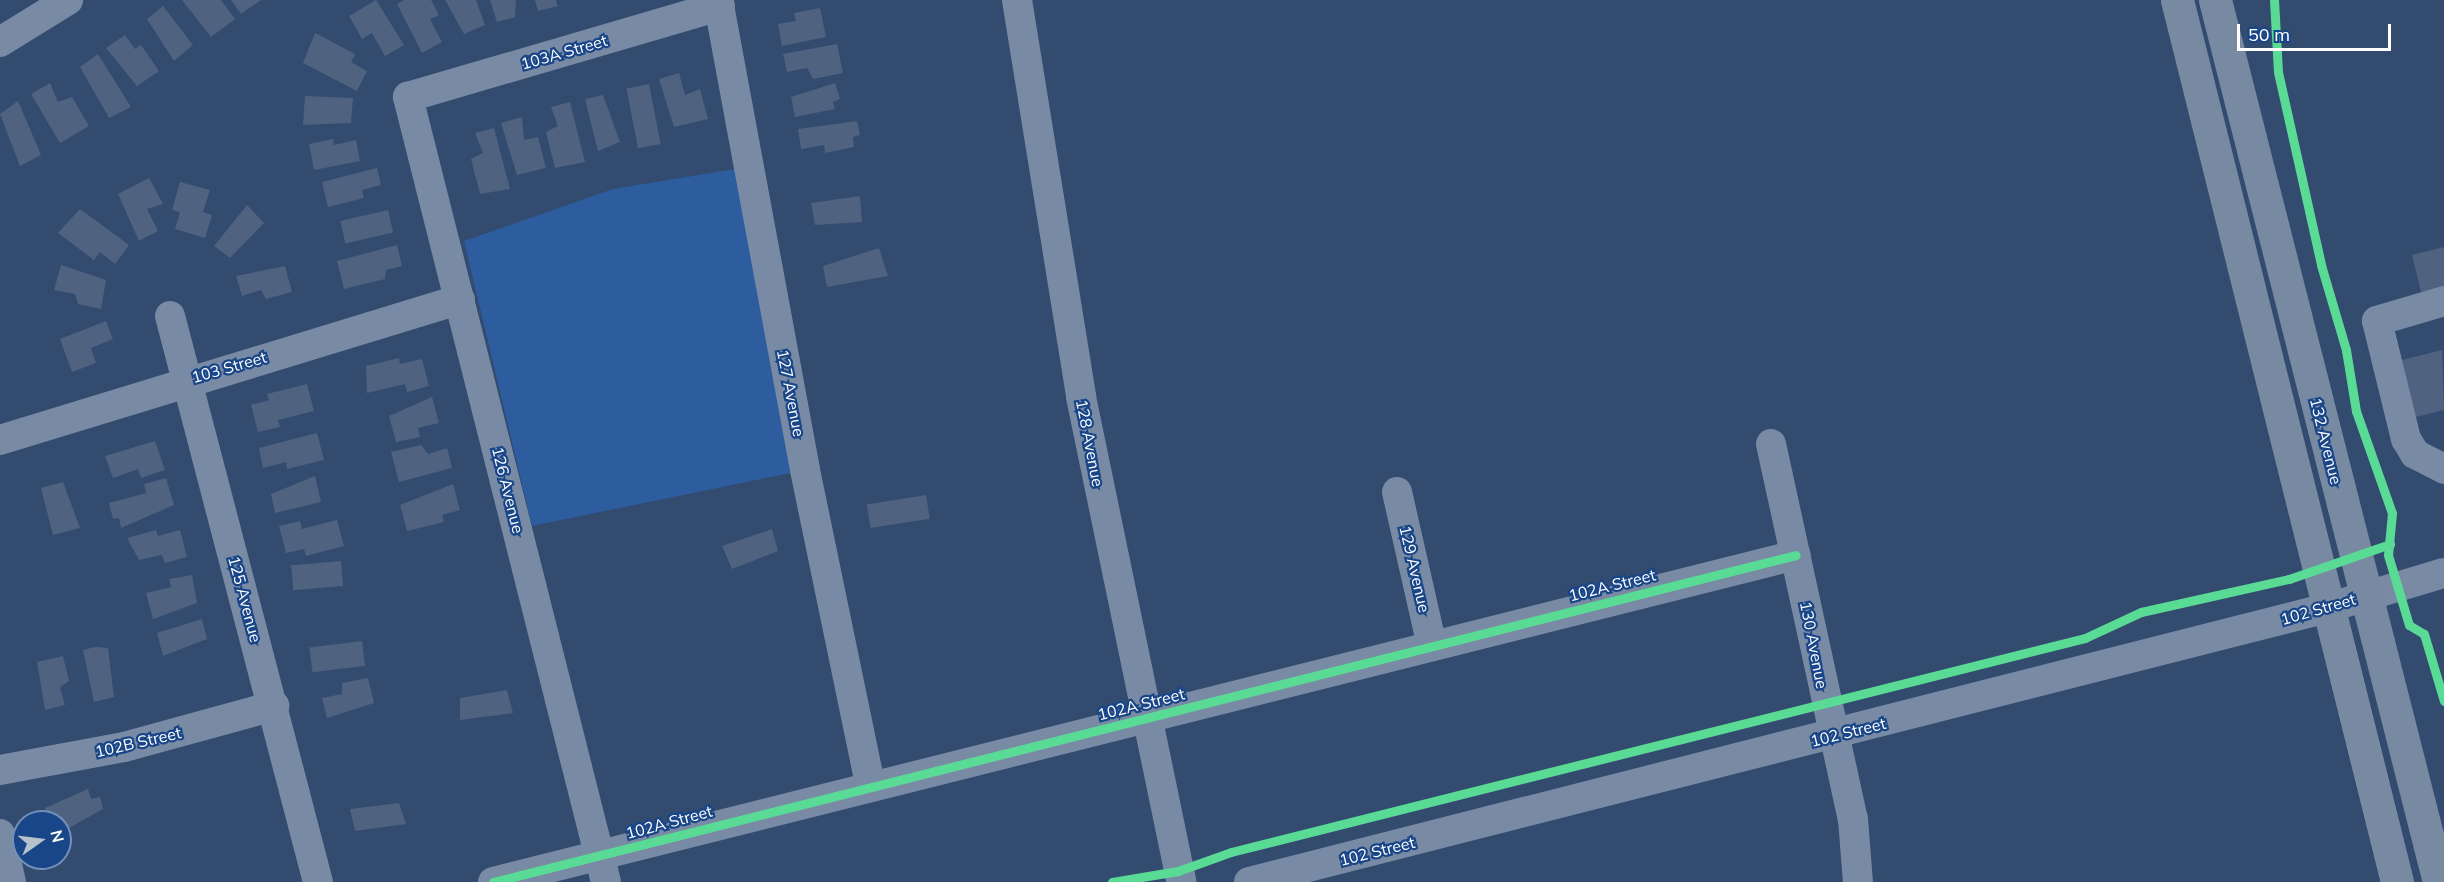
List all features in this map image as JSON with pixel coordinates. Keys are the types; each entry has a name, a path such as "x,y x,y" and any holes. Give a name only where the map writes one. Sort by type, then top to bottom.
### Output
{"main road":[{"path":"2177,0 2397,882"},
{"name":"132 Avenue","path":"2215,0 2439,882"}],"street":[{"path":"0,42 68,0"},
{"name":"128 Avenue","path":"1017,0 1081,396 1181,882"},
{"name":"103A Street","path":"408,97 719,3"},
{"name":"127 Avenue","path":"719,3 805,470 870,784"},
{"name":"126 Avenue","path":"408,97 603,869"},
{"name":"103 Street","path":"0,440 186,379 460,299"},
{"path":"2444,301 2377,321 2406,439 2415,454 2444,469"},
{"name":"125 Avenue","path":"171,316 318,882"},
{"name":"130 Avenue","path":"1772,444 1852,819 1858,882"},
{"name":"129 Avenue","path":"1397,492 1432,646"},
{"name":"102A Street","path":"493,882 603,869 870,784 1146,718 1796,555"},
{"name":"102 Street","path":"1249,882 2327,608 2444,573"},
{"name":"102B Street","path":"0,770 124,747 274,706"},
{"path":"0,834 11,882"}],"shaded area":[{"path":"748,167 805,470 532,526 464,241 613,189"}],"building":[{"path":"182,0 221,0 235,19 211,37"},
{"path":"231,0 261,0 241,14"},
{"path":"376,0 404,45 385,56 372,33 362,39 349,16"},
{"path":"404,0 431,0 439,15 430,19 442,42 422,53 397,4"},
{"path":"445,0 476,0 485,25 464,34"},
{"path":"490,0 516,0 515,17 497,22"},
{"path":"535,0 556,0 558,6 538,11"},
{"path":"163,6 193,45 174,61 147,19"},
{"path":"820,8 826,37 782,46 778,24 796,21 794,13"},
{"path":"315,33 355,54 351,62 367,71 357,91 303,63"},
{"path":"125,35 135,49 141,45 159,71 137,86 106,48"},
{"path":"837,44 843,73 813,79 807,68 787,72 783,54"},
{"path":"98,54 131,107 109,118 80,67"},
{"path":"679,73 685,95 700,89 708,119 674,127 659,79"},
{"path":"50,83 58,102 72,97 89,126 60,143 31,94"},
{"path":"835,83 840,99 833,102 835,109 795,117 791,97"},
{"path":"649,84 661,144 638,148 626,88"},
{"path":"603,95 620,142 598,151 585,99"},
{"path":"305,96 353,98 351,123 303,125"},
{"path":"18,101 41,155 20,166 0,114"},
{"path":"570,102 585,162 555,168 546,132 558,126 551,107"},
{"path":"522,117 524,140 538,137 546,168 517,175 501,123"},
{"path":"857,121 860,135 853,137 854,147 825,153 824,145 801,149 798,129"},
{"path":"494,128 510,189 480,194 471,159 483,153 475,133"},
{"path":"333,139 334,145 356,140 360,161 314,170 309,144"},
{"path":"377,168 381,185 362,190 364,198 328,207 322,182"},
{"path":"149,178 163,204 147,209 158,231 139,241 118,194"},
{"path":"180,182 210,190 203,212 212,215 205,238 175,229 180,212 172,210"},
{"path":"860,196 862,222 815,225 811,203"},
{"path":"247,205 264,223 230,258 214,246"},
{"path":"80,209 129,245 115,264 100,252 94,260 58,233"},
{"path":"388,210 393,232 345,243 340,221"},
{"path":"397,245 402,266 386,270 385,279 344,289 337,261"},
{"path":"2444,247 2444,294 2423,300 2412,255"},
{"path":"879,248 888,276 827,287 823,266"},
{"path":"61,265 106,280 101,309 78,304 75,294 54,290"},
{"path":"285,266 292,292 266,299 261,290 242,296 236,276"},
{"path":"106,321 113,339 91,348 96,363 72,372 60,339"},
{"path":"2442,350 2444,410 2412,418 2398,361"},
{"path":"399,358 400,364 422,359 429,386 407,392 405,384 367,393 366,366"},
{"path":"307,384 314,411 278,420 280,427 258,432 251,405 269,400 267,394"},
{"path":"432,397 439,423 418,428 420,437 396,442 389,416"},
{"path":"317,433 324,460 287,469 286,462 263,468 259,448"},
{"path":"155,441 165,470 141,478 138,469 113,478 105,456"},
{"path":"421,445 428,454 447,448 452,468 399,482 391,452"},
{"path":"315,476 321,502 275,513 271,494"},
{"path":"166,478 174,505 121,528 119,518 113,519 109,503 146,493 144,484"},
{"path":"63,482 80,528 53,535 41,488"},
{"path":"453,484 460,510 442,515 444,522 407,531 400,505"},
{"path":"926,495 930,519 870,528 867,504"},
{"path":"337,520 344,546 306,556 304,549 286,553 279,526 300,521 302,529"},
{"path":"772,529 778,551 732,569 722,546"},
{"path":"156,530 158,536 180,530 187,557 165,563 162,555 139,560 127,538"},
{"path":"341,561 343,586 293,590 291,565"},
{"path":"192,575 197,603 153,619 146,593 171,587 169,579"},
{"path":"202,619 207,639 163,656 157,633"},
{"path":"362,641 365,666 312,672 309,647"},
{"path":"95,647 108,648 114,697 94,702 83,650"},
{"path":"63,656 69,681 60,687 65,705 45,710 37,662"},
{"path":"368,678 374,703 327,718 322,698 342,694 342,683"},
{"path":"507,690 513,713 460,720 460,698"},
{"path":"88,789 91,799 100,797 103,809 72,826 72,810 46,810 45,808"},
{"path":"399,803 406,824 355,831 350,809"}],"cycle path":[{"path":"2274,0 2278,72 2321,265 2346,350 2356,411 2392,513 2388,555 2409,625 2424,634 2444,701"},
{"path":"1112,882 1178,871 1231,852 2085,638 2141,612 2289,579 2390,544"},
{"path":"493,882 1796,555"}]}
